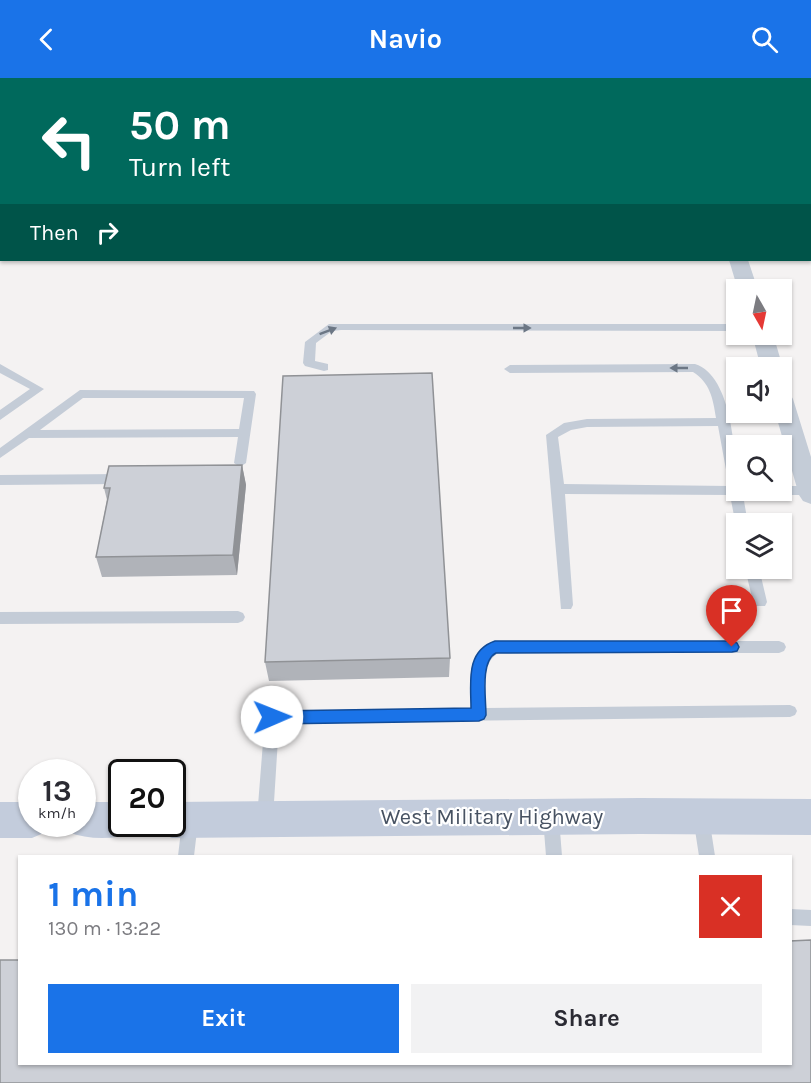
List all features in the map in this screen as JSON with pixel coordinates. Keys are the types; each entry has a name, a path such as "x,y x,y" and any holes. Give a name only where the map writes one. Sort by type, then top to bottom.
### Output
{"main road":[{"name":"West Military Highway","path":"186,820 550,816 811,817"},
{"path":"0,820 18,820"}],"street":[{"path":"739,261 745,279"},
{"path":"789,423 810,493"}],"lane":[{"path":"324,367 309,363 311,342 329,328 726,328"},
{"path":"0,368 38,389 0,416"},
{"path":"510,369 695,368 707,376 714,386 726,441"},
{"path":"0,454 80,394 250,394 240,464"},
{"path":"566,605 552,435 568,426 587,423 723,422"},
{"path":"26,434 245,433"},
{"path":"0,480 141,479"},
{"path":"558,489 726,491"},
{"path":"792,493 810,493"},
{"path":"755,579 760,602"},
{"path":"0,618 237,617"},
{"path":"479,715 480,668 486,651 495,647 779,646"},
{"path":"265,818 272,717 790,711"},
{"path":"550,816 554,855"},
{"path":"701,816 707,855"},
{"path":"183,837 186,855"},
{"path":"792,917 811,918"}],"building":[{"path":"432,373 450,658 265,662 283,376"},
{"path":"242,465 233,555 96,557 110,488 104,488 109,466"},
{"path":"811,940 811,1083 0,1083 0,960 18,960 18,1065 792,1065 792,941"}],"route":[{"path":"272,717 479,715 478,675 481,660 486,651 495,647 732,647"}]}
